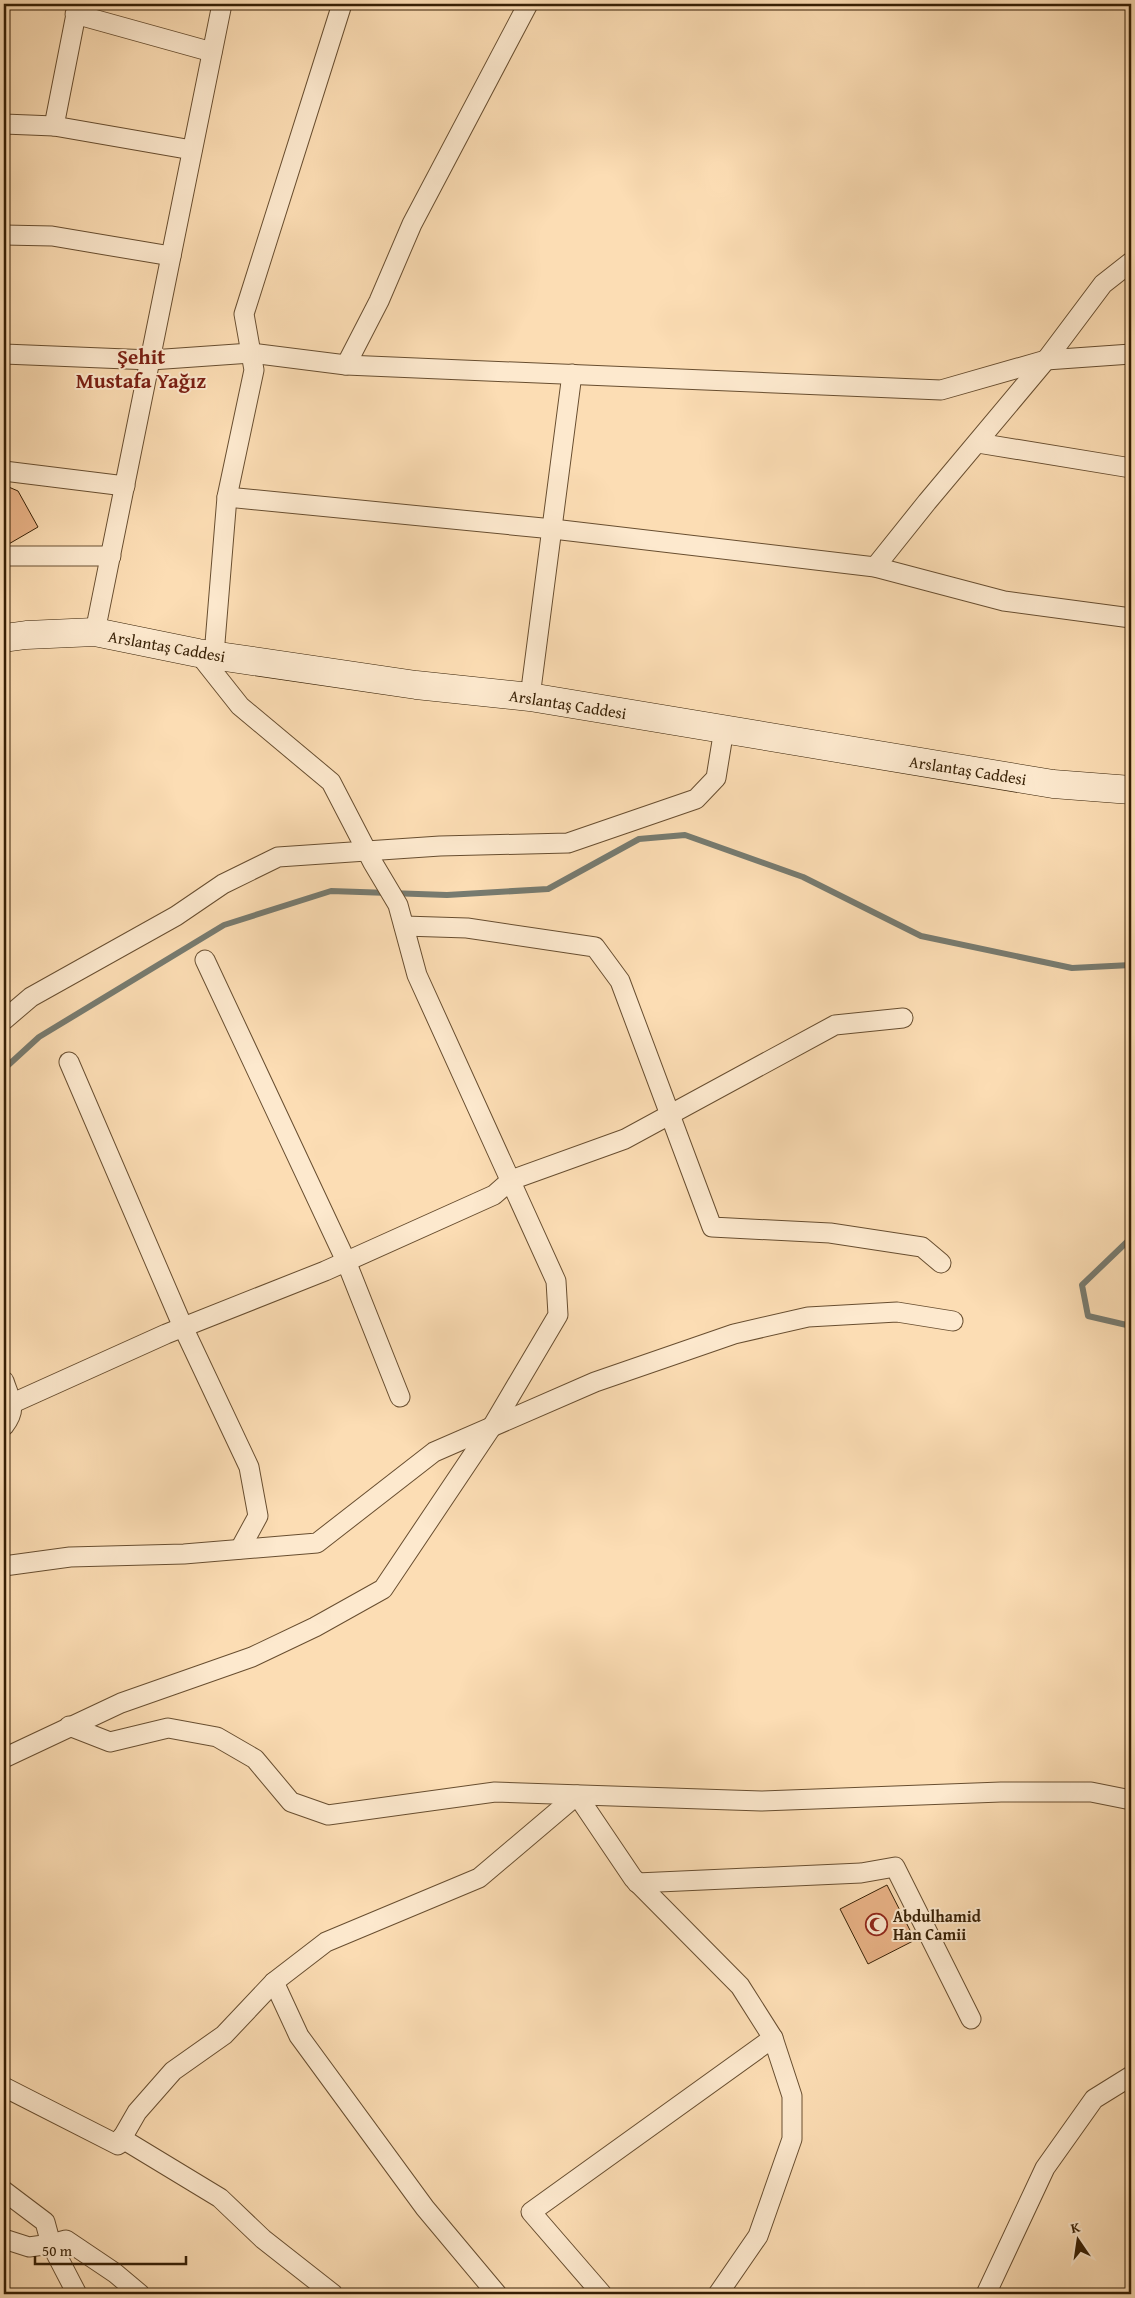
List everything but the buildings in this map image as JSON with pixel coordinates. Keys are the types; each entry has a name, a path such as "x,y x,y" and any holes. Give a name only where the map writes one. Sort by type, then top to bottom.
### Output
{"main road":[{"name":"Arslantaş Caddesi","path":"4,638 26,635 95,632 206,654 416,684 530,697 1053,784 1131,790"}],"street":[{"path":"95,632 222,4"},
{"path":"4,1758 121,1703 252,1657 315,1627 383,1589 493,1424 558,1315 556,1281 417,975 398,905 370,858 330,782 240,706 206,654 227,497 254,370 244,314 342,4"},
{"path":"346,364 379,301 412,224 528,4"},
{"path":"54,126 77,9 212,52"},
{"path":"4,124 54,126 192,150"},
{"path":"4,235 52,236 171,256"},
{"path":"875,567 1046,360 1103,284 1131,262"},
{"path":"4,354 151,360 251,353 346,364 941,390 1046,360 1131,354"},
{"path":"530,697 572,374"},
{"path":"978,443 1131,468"},
{"path":"4,472 125,486"},
{"path":"227,497 553,529 875,567 1004,601 1131,618"},
{"path":"4,556 111,556"},
{"path":"4,1020 31,997 176,916 223,884 278,858 370,858 440,846 568,843 696,799 716,778 724,730"},
{"path":"404,926 467,928 595,946 620,981 712,1227 830,1233 922,1247 941,1263"},
{"path":"206,960 346,1261 400,1396"},
{"path":"13,1403 183,1327 346,1261 494,1195 511,1180 625,1140 834,1026 903,1018"},
{"path":"69,1062 183,1327 249,1467 258,1516 240,1549"},
{"path":"4,1566 70,1557 184,1554 317,1543 434,1452 493,1424 595,1382 734,1334 808,1317 898,1312 953,1321"},
{"path":"4,1381 13,1403 10,1419 4,1426"},
{"path":"69,1726 110,1742 168,1728 217,1737 255,1759 291,1802 328,1815 495,1792 761,1801 1001,1792 1091,1792 1131,1800"},
{"path":"577,1795 637,1882 740,1986 773,2038 792,2096 792,2140 758,2236 718,2294"},
{"path":"4,2087 118,2145 136,2112 173,2071 224,2035 274,1982 326,1942 479,1878 577,1795"},
{"path":"637,1882 861,1873 895,1867 971,2019"},
{"path":"274,1982 299,2036 425,2208 497,2294"},
{"path":"602,2294 531,2212 773,2038"},
{"path":"986,2294 1045,2168 1094,2099 1131,2076"},
{"path":"121,2138 220,2198 263,2239 333,2294"},
{"path":"4,2191 45,2222 51,2244 77,2294"},
{"path":"4,2239 29,2247 66,2240 115,2273 140,2294"}],"waterway":[{"path":"4,1069 39,1037 224,925 331,891 447,895 548,889 639,839 685,835 803,877 921,936 1072,968 1131,965"},
{"path":"1131,1238 1082,1285 1088,1316 1131,1326"}],"place":[{"name":"Abdulhamid Han Camii","path":"877,1925"}],"district":[{"name":"Şehit Mustafa Yağız","path":"141,369"}]}
